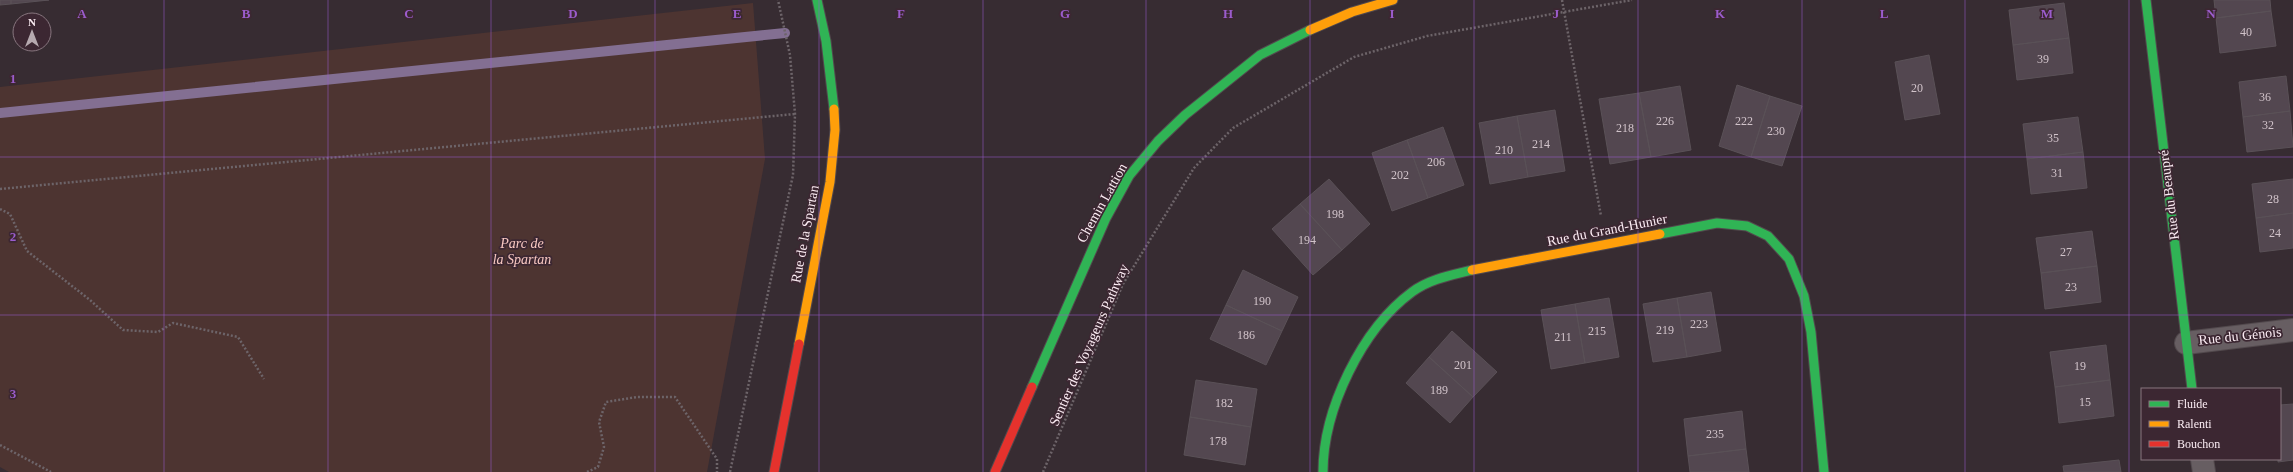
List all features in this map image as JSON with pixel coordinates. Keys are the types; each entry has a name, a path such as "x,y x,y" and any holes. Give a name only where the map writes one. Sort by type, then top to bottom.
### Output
{"street":[{"name":"Rue de la Spartan","path":"774,472 830,182 835,130 833,96 827,48 817,0"},
{"name":"Chemin Lattion","path":"995,472 1106,218 1129,176 1158,141 1190,110 1260,55 1304,32 1352,12 1393,0"},
{"name":"Rue du Beaupré","path":"2146,0 2192,388"},
{"name":"Rue du Grand-Hunier","path":"1323,472 1322,461 1328,428 1338,398 1362,352 1381,322 1413,292 1443,277 1717,223 1747,226 1768,236 1789,259 1804,296 1811,332 1824,472"},
{"name":"Rue du Génois","path":"2186,342 2293,330"},
{"path":"2202,460 2204,472"}],"path":[{"path":"730,472 793,175 795,114 790,55 778,0"},
{"path":"1562,0 1606,244"},
{"name":"Sentier des Voyageurs Pathway","path":"1044,472 1124,284 1194,168 1233,128 1354,57 1427,36 1632,0"},
{"path":"0,189 795,114"},
{"path":"0,209 10,214 27,251 90,300 123,330 158,332 173,323 238,337 264,379"},
{"path":"587,472 598,467 604,446 600,422 606,402 637,397 675,397 717,459 717,472"},
{"path":"0,445 51,472"}],"green space":[{"name":"Parc de la Spartan","path":"753,3 765,159 707,472 9,472 0,467 0,87"}],"building":[{"path":"0,0 11,0 11,4 0,5"},
{"path":"11,0 49,0 11,4"},
{"path":"2214,0 2270,0 2271,11 2216,18"},
{"path":"2064,3 2069,38 2013,45 2009,10"},
{"path":"2271,11 2276,46 2220,53 2216,18"},
{"path":"2069,38 2073,73 2017,80 2013,45"},
{"path":"1929,55 1940,114 1905,120 1895,62"},
{"path":"2286,76 2290,111 2243,117 2239,82"},
{"path":"1737,85 1770,96 1751,157 1719,146"},
{"path":"1680,86 1691,150 1651,157 1639,93"},
{"path":"1639,93 1651,157 1610,164 1599,99"},
{"path":"1770,96 1802,106 1782,166 1751,157"},
{"path":"1555,110 1565,171 1528,177 1517,116"},
{"path":"2290,111 2293,147 2247,152 2243,117"},
{"path":"1517,116 1528,177 1490,184 1479,123"},
{"path":"2078,117 2083,152 2027,159 2023,124"},
{"path":"1443,127 1464,185 1428,198 1407,140"},
{"path":"1407,140 1428,198 1392,211 1372,153"},
{"path":"2083,152 2087,188 2031,194 2027,159"},
{"path":"1329,179 1370,224 1342,250 1300,204"},
{"path":"2293,179 2293,213 2256,218 2252,184"},
{"path":"1300,204 1342,250 1313,275 1272,229"},
{"path":"2293,213 2293,248 2260,252 2256,218"},
{"path":"2092,231 2097,266 2041,273 2036,238"},
{"path":"2097,266 2101,302 2045,309 2041,273"},
{"path":"1243,270 1298,297 1282,331 1226,305"},
{"path":"1711,292 1721,351 1687,357 1677,298"},
{"path":"1609,298 1619,357 1585,363 1575,304"},
{"path":"1677,298 1687,357 1653,362 1643,304"},
{"path":"1575,304 1585,363 1551,369 1541,310"},
{"path":"1226,305 1282,331 1266,365 1210,339"},
{"path":"1452,331 1497,372 1473,397 1429,357"},
{"path":"2106,345 2110,380 2055,387 2050,352"},
{"path":"1429,357 1473,397 1450,423 1406,383"},
{"path":"1196,380 1257,389 1251,427 1190,417"},
{"path":"2110,380 2114,416 2059,423 2055,387"},
{"path":"2293,404 2293,460 2278,462 2278,460 2281,460 2281,405"},
{"path":"1742,411 1746,449 1688,456 1684,419"},
{"path":"1190,417 1251,427 1245,465 1184,455"},
{"path":"1746,449 1749,472 1690,472 1688,456"},
{"path":"2119,460 2121,472 2064,472 2063,466"}],"waterway":[{"path":"0,113 785,33"}],"traffic: fast":[{"path":"817,0 826,41 834,109"},
{"path":"2146,0 2192,388"},
{"path":"1032,387 1106,218 1129,176 1158,141 1185,115 1260,55 1310,30"},
{"path":"1660,234 1717,223 1747,226 1768,236 1789,259 1804,296 1811,332 1824,472"},
{"path":"1323,472 1325,448 1330,422 1338,397 1349,372 1377,327 1394,308 1412,292 1441,278 1472,270"}],"traffic: slow":[{"path":"1310,30 1352,12 1393,0"},
{"path":"799,344 830,182 835,130 834,109"},
{"path":"1472,270 1660,234"}],"traffic: jam":[{"path":"774,472 799,344"},
{"path":"995,472 1032,387"}]}
